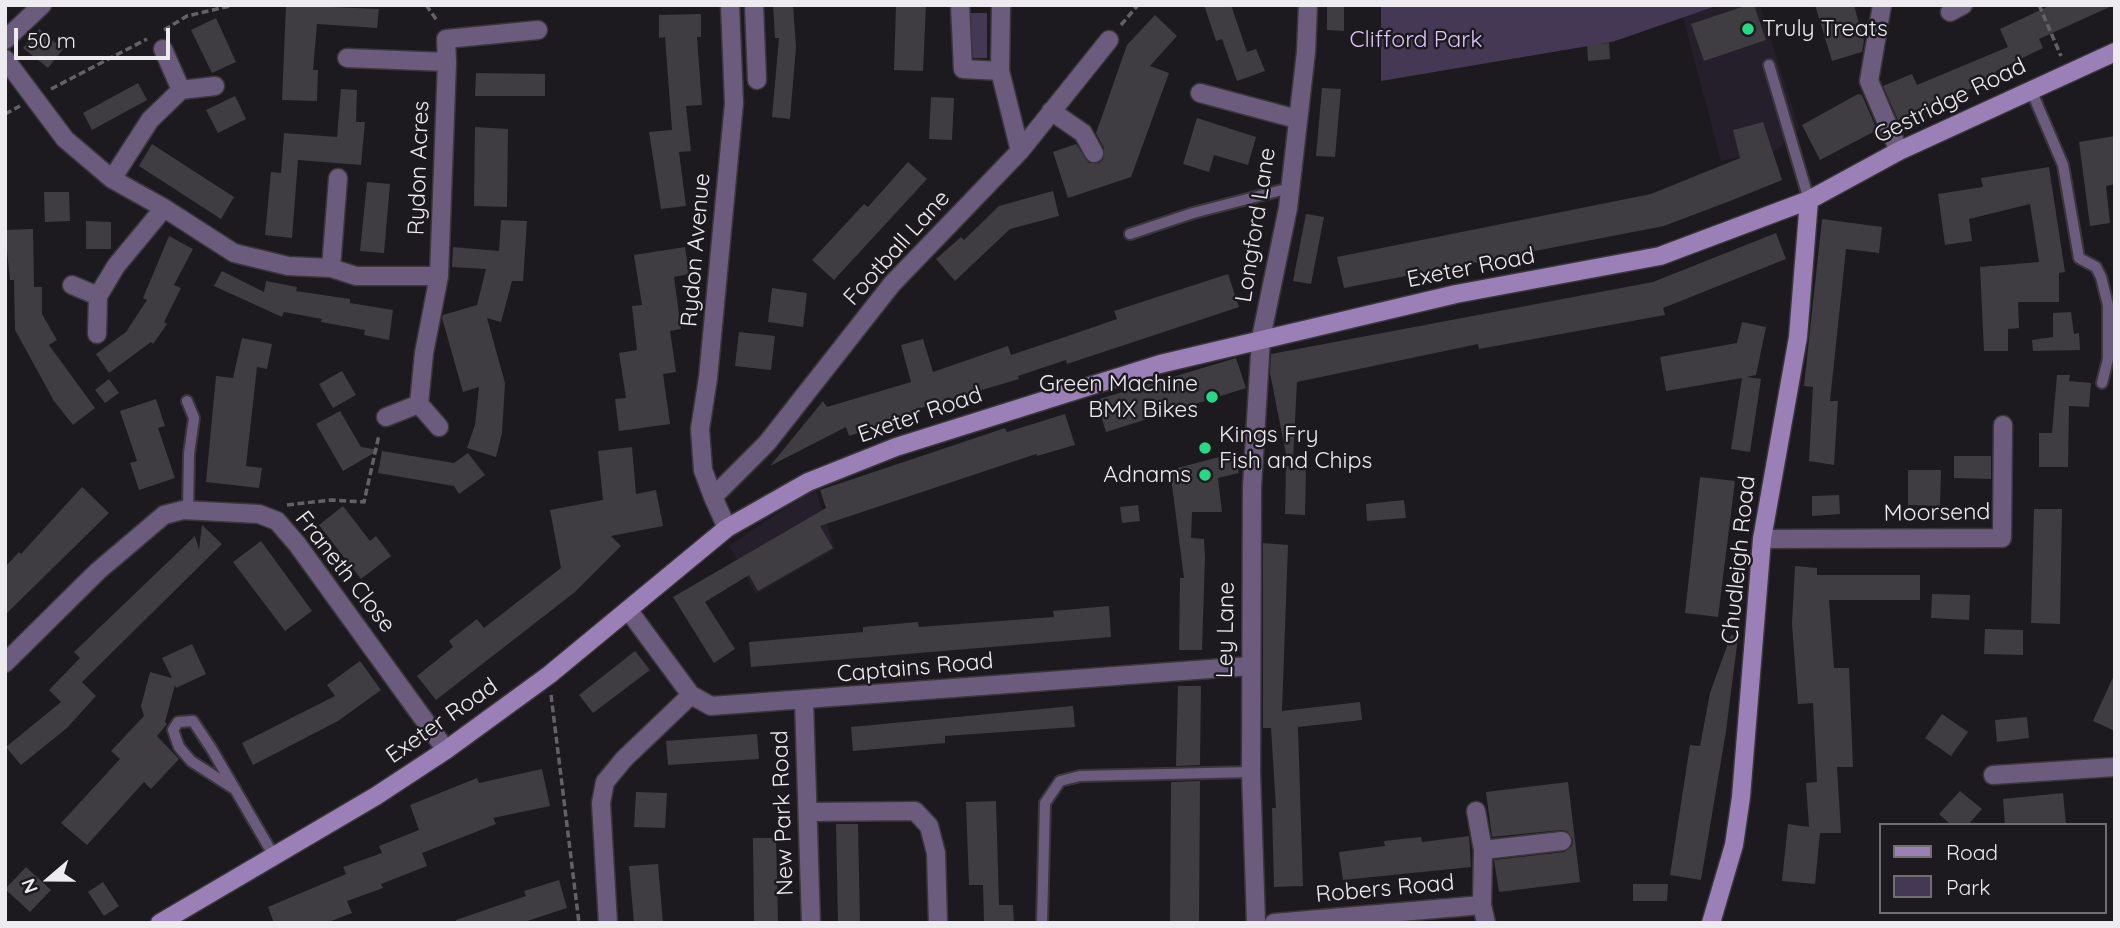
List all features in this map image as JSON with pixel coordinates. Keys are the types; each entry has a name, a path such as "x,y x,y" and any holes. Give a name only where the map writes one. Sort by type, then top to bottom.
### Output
{"main road":[{"name":"Gestridge Road","path":"1809,200 1899,151 2068,71 2115,52"},
{"name":"Exeter Road","path":"160,923 376,796 446,750 549,675 727,528 763,505 808,482 896,447 1160,364 1456,294 1660,256 1809,200"},
{"name":"Chudleigh Road","path":"1711,923 1734,845 1741,797 1762,540 1798,337 1809,200"}],"street":[{"path":"5,40 42,5"},
{"name":"Rydon Avenue","path":"713,498 703,470 700,429 708,378 734,103 730,5"},
{"path":"754,5 757,80"},
{"path":"960,5 962,69 1000,71"},
{"path":"1001,5 1000,71 1020,151"},
{"name":"Longford Lane","path":"1261,338 1290,188 1308,5"},
{"path":"1882,5 1868,81 1899,151"},
{"name":"Rydon Acres","path":"419,404 424,354 439,276 446,39 538,30"},
{"name":"Football Lane","path":"713,498 767,443 892,284 1020,151 1110,40"},
{"path":"163,50 181,90"},
{"path":"347,58 447,62"},
{"path":"5,59 32,99 65,139 112,179 164,208 234,253 288,266 331,268 356,276 439,276"},
{"path":"112,179 150,120 181,90 215,86"},
{"name":"Longford Lane","path":"1200,93 1297,119"},
{"path":"1051,111 1083,132 1094,153"},
{"path":"331,268 338,178"},
{"path":"97,334 98,296 116,266 164,208"},
{"path":"72,285 98,296"},
{"name":"Ley Lane","path":"1256,923 1250,666 1252,487 1261,338"},
{"path":"386,417 419,404 439,428"},
{"name":"Moorsend","path":"1762,540 2002,538 2003,425"},
{"path":"713,498 727,528"},
{"name":"Franeth Close","path":"5,663 98,571 164,515 188,511 259,514 277,522 298,544 446,750"},
{"path":"608,923 601,803 605,782 624,759 691,695 629,611"},
{"name":"Captains Road","path":"691,695 710,706 1250,666"},
{"name":"New Park Road","path":"804,701 811,923"},
{"path":"1993,775 2115,767"},
{"path":"808,812 915,810 929,826 936,853 939,923"},
{"path":"1476,811 1483,850 1484,914"},
{"path":"1483,850 1562,841"},
{"name":"Robers Road","path":"1273,923 1484,914"}],"lane":[{"path":"1769,65 1809,200"},
{"path":"2031,90 2063,165 2079,258 2096,267 2108,305 2108,359 2102,383"},
{"path":"1130,234 1193,213 1290,188"},
{"path":"187,401 194,418 189,454 188,511"},
{"path":"233,788 191,761 178,747 173,730 178,722 193,721 274,856"},
{"path":"1042,923 1045,803 1060,781 1080,776 1251,772"}],"path":[{"path":"5,114 187,16 234,5"},
{"path":"1110,40 1138,5"},
{"path":"2039,5 2068,71"},
{"path":"259,514 298,502 364,502 376,443 386,417"},
{"path":"549,675 579,923"}],"shaded area":[{"path":"1719,5 1760,5 1799,128 1777,150 1721,161 1683,17"},
{"path":"815,488 835,549 756,594 729,546"}],"green space":[{"name":"Clifford Park","path":"1381,5 1719,5 1612,42 1381,81"},
{"path":"967,13 987,13 987,58 967,58"}],"building":[{"path":"286,5 379,9 377,28 317,24 313,70 318,70 317,101 282,100"},
{"path":"773,5 793,5 796,47 790,119 772,117 779,38 775,38"},
{"path":"896,5 926,5 923,71 894,70"},
{"path":"1204,5 1231,5 1247,52 1256,49 1265,71 1237,81 1222,39 1216,41"},
{"path":"1327,5 1344,5 1344,31 1327,30"},
{"path":"1754,5 1766,40 1704,61 1691,24"},
{"path":"1815,5 1854,5 1864,41 1862,52 1832,61"},
{"path":"2051,5 2114,5 2039,39 2043,48 1996,71 1998,77 1898,120 1883,86 1912,74 1917,85 2008,47 2000,29"},
{"path":"701,14 701,37 697,37 702,105 686,106 691,151 679,152 686,206 661,209 649,132 672,130 665,37 659,38 659,15"},
{"path":"1155,15 1177,36 1150,66 1169,73 1131,177 1068,198 1053,152 1076,144 1089,163 1099,163 1103,159 1104,148 1096,133 1127,45"},
{"path":"216,18 236,62 212,73 191,30"},
{"path":"39,29 63,49 48,68 23,48"},
{"path":"1609,43 1610,59 1588,61 1587,45"},
{"path":"476,73 545,74 545,96 475,96"},
{"path":"138,83 147,100 92,130 83,113"},
{"path":"1322,88 1341,89 1335,157 1316,156"},
{"path":"341,89 357,90 356,122 365,122 361,165 298,160 292,238 265,235 271,172 281,173 284,133 337,137"},
{"path":"1858,94 1862,95 1877,130 1820,160 1802,125"},
{"path":"235,96 246,119 218,133 206,110"},
{"path":"931,97 954,98 952,140 929,139"},
{"path":"1197,118 1256,137 1248,165 1214,155 1209,172 1183,164"},
{"path":"1763,122 1782,180 1730,201 1664,226 1344,288 1337,257 1651,194 1740,158 1733,130"},
{"path":"475,127 508,129 507,207 474,206"},
{"path":"2115,136 2115,184 2106,186 2110,223 2090,226 2079,142"},
{"path":"152,144 234,197 221,219 139,166"},
{"path":"908,162 927,179 834,280 812,260 864,204 868,207"},
{"path":"2049,167 2065,272 2059,273 2059,302 2018,302 2019,328 2008,329 2008,351 1984,351 1980,267 2039,262 2030,204 1969,219 1972,241 1945,245 1938,194 1983,187 1981,178"},
{"path":"367,182 390,184 384,253 360,251"},
{"path":"1053,191 1059,216 1010,229 955,281 936,259 961,237 964,240 999,206"},
{"path":"44,192 69,192 70,221 45,222"},
{"path":"1306,214 1324,217 1311,284 1293,281"},
{"path":"1822,219 1882,227 1879,253 1846,249 1830,401 1838,401 1834,465 1809,461 1813,387 1804,386"},
{"path":"501,220 527,221 523,281 512,281 501,322 487,318 505,383 502,433 496,457 467,448 475,425 479,387 463,392 442,318 443,315 477,305 486,269 452,267 453,247 499,251"},
{"path":"86,221 111,222 111,249 86,249"},
{"path":"33,229 34,287 42,287 42,314 57,340 49,345 95,408 73,425 54,401 15,330 14,280 10,280 5,230"},
{"path":"1776,233 1786,259 1663,308 1665,315 1479,349 1478,344 1297,382 1293,459 1287,459 1270,373 1271,354 1653,282"},
{"path":"169,236 193,249 174,285 181,288 164,322 167,324 153,344 151,342 109,373 96,354 126,332 147,300 143,298"},
{"path":"685,247 689,274 674,277 681,329 670,331 676,372 663,374 670,424 619,431 615,399 626,398 619,353 637,350 632,306 642,305 634,255"},
{"path":"222,271 264,292 266,281 297,287 296,291 350,299 350,303 393,310 389,340 364,335 365,330 321,322 322,319 284,312 282,317 214,286"},
{"path":"1228,274 1239,307 1067,364 1066,360 1018,376 1019,379 911,411 913,415 849,436 846,427 770,466 823,401 827,407 911,382 901,345 923,339 933,372 1008,346 1011,355 1117,319 1114,311"},
{"path":"772,288 807,293 803,327 768,322"},
{"path":"2071,312 2074,334 2079,333 2080,350 2033,351 2032,340 2053,337 2053,313"},
{"path":"1742,322 1766,327 1756,375 1747,377 1761,379 1750,452 1731,449 1742,378 1666,391 1660,357 1737,343"},
{"path":"739,332 775,336 771,370 735,366"},
{"path":"242,338 272,344 267,369 257,367 246,466 262,468 259,488 206,482 216,376 233,378"},
{"path":"1236,358 1246,388 1106,432 1096,400"},
{"path":"342,371 356,395 333,408 319,384"},
{"path":"2057,375 2070,375 2069,381 2091,383 2089,407 2069,406 2068,467 2039,467 2039,433 2052,433"},
{"path":"109,379 119,393 105,403 95,390"},
{"path":"156,399 165,426 158,428 175,478 139,490 130,463 137,461 120,411"},
{"path":"340,411 361,447 379,450 343,471 316,424"},
{"path":"1065,414 1075,445 1037,456 1036,454 820,526 833,548 758,591 749,575 705,602 735,649 714,663 673,597 826,508 820,490 1005,428 1007,432"},
{"path":"632,447 636,494 656,490 663,526 611,536 621,546 575,592 436,700 417,676 453,647 449,641 477,619 484,628 561,568 550,510 603,500 598,451"},
{"path":"382,451 454,463 468,453 485,475 459,494 454,486 378,473"},
{"path":"1234,453 1239,473 1218,478 1222,512 1192,512 1191,538 1204,539 1202,650 1179,650 1180,578 1184,578 1170,470"},
{"path":"1954,456 1991,456 1991,479 1954,478"},
{"path":"1286,466 1306,466 1305,515 1285,514"},
{"path":"1908,470 1941,470 1940,506 1908,505"},
{"path":"1700,477 1735,481 1718,617 1685,613"},
{"path":"82,487 109,513 5,615 5,567 19,552 21,554"},
{"path":"1839,495 1840,514 1812,516 1812,496"},
{"path":"1404,500 1406,518 1367,521 1366,504"},
{"path":"1138,505 1140,521 1122,523 1120,507"},
{"path":"343,506 370,541 376,536 391,556 361,579 319,525"},
{"path":"2034,509 2062,509 2060,624 2031,623"},
{"path":"202,525 222,544 82,682 96,696 67,728 21,765 6,747 61,702 49,690 80,658 74,652 195,536 199,550"},
{"path":"261,541 312,611 285,631 233,562"},
{"path":"1263,543 1288,545 1282,711 1360,702 1362,720 1298,727 1303,886 1274,887 1272,808 1276,808 1271,728 1263,728"},
{"path":"1795,566 1817,568 1817,575 1920,575 1920,600 1829,600 1834,668 1849,668 1853,767 1837,767 1841,833 1820,833 1815,884 1782,881 1788,824 1809,827 1806,783 1817,782 1813,703 1798,704 1792,624"},
{"path":"1932,594 1970,595 1969,620 1931,618"},
{"path":"1109,606 1111,637 751,667 749,642 863,632 863,627 918,622 919,627 1054,617 1053,611"},
{"path":"1985,629 2023,630 2023,655 1984,654"},
{"path":"1731,635 1738,637 1726,731 1701,880 1670,875 1690,745 1700,746 1710,693"},
{"path":"192,644 206,674 176,688 175,685 165,722 167,724 157,736 179,759 151,789 144,782 87,845 61,823 120,759 111,751 144,716 141,706 150,672 172,678 162,658"},
{"path":"635,651 650,670 593,713 579,695"},
{"path":"360,661 381,690 338,721 253,765 242,743 335,696 327,685"},
{"path":"2115,673 2115,731 2093,721"},
{"path":"1178,686 1201,686 1200,765 1176,766"},
{"path":"1073,706 1075,727 945,736 945,743 853,751 851,727"},
{"path":"1942,714 1968,732 1951,756 1925,738"},
{"path":"2027,717 2029,738 1997,742 1995,720"},
{"path":"757,734 759,759 668,765 666,741"},
{"path":"542,769 550,806 493,818 496,824 422,853 427,866 381,884 383,888 347,901 352,913 326,923 274,923 268,907 346,874 343,867 382,853 379,846 419,830 410,805 477,778 479,783"},
{"path":"1200,781 1199,923 1170,923 1171,782"},
{"path":"1568,782 1580,882 1499,892 1494,860 1564,852 1572,846 1573,839 1567,831 1561,830 1492,837 1486,792"},
{"path":"1960,791 1982,809 1970,823 1949,823 1939,814"},
{"path":"636,792 667,793 665,828 634,827"},
{"path":"2063,793 2066,823 2005,823 2003,799"},
{"path":"996,801 999,905 1013,905 1014,923 984,923 983,885 969,885 966,802"},
{"path":"836,824 858,824 860,923 838,923"},
{"path":"1469,836 1471,867 1343,880 1339,852 1385,846 1384,841 1421,837 1422,842"},
{"path":"753,838 776,838 778,923 754,923"},
{"path":"658,864 663,923 634,923 629,866"},
{"path":"26,867 51,890 30,912 5,889"},
{"path":"559,880 567,908 521,923 456,923 456,920 526,896 524,891"},
{"path":"103,882 119,906 104,916 88,892"},
{"path":"1633,884 1668,884 1667,901 1633,901"}],"place":[{"name":"Truly Treats","path":"1748,29"},
{"name":"Green Machine BMX Bikes","path":"1212,397"},
{"name":"Kings Fry Fish and Chips","path":"1205,448"},
{"name":"Adnams","path":"1205,475"}]}
